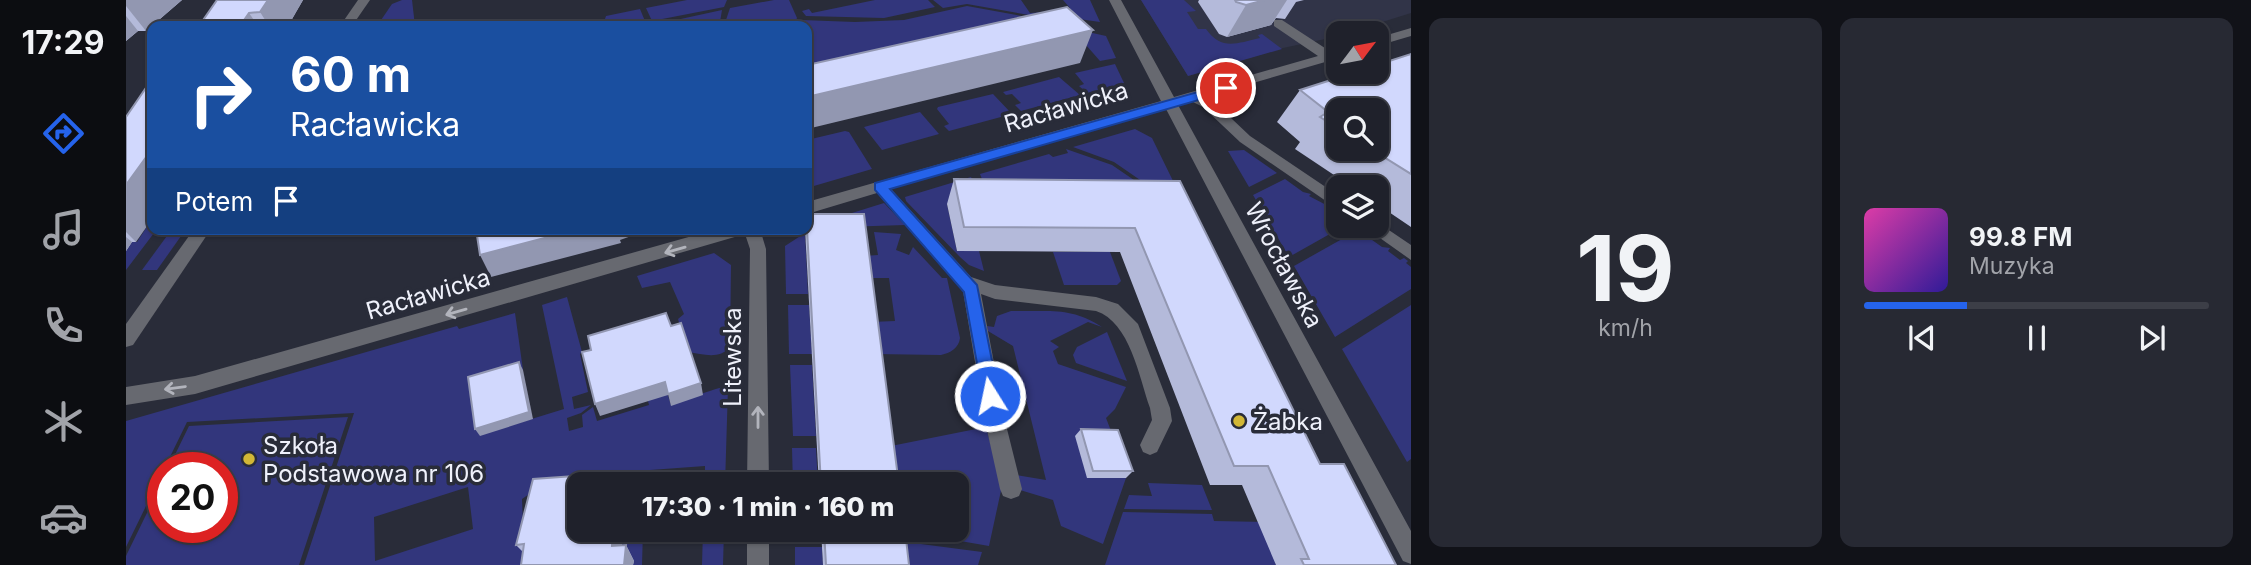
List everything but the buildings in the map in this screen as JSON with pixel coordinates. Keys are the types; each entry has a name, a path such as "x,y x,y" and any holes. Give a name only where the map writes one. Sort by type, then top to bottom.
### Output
{"street":[{"path":"349,21 364,0"},
{"name":"Wrocławska","path":"1115,0 1411,553"},
{"path":"1278,23 1326,50"},
{"path":"1390,38 1411,32"},
{"name":"Racławicka","path":"812,207 1326,57"},
{"path":"1194,97 1208,104 1245,139 1326,195"},
{"path":"880,187 968,283 975,302 993,408 1011,489"},
{"path":"126,339 199,235"},
{"name":"Racławicka","path":"126,396 204,383 719,235"},
{"name":"Litewska","path":"754,235 758,249 758,472"},
{"path":"1388,238 1411,254"},
{"path":"968,283 995,292 1096,304 1112,309 1125,319 1160,408 1162,421 1150,445"},
{"path":"758,542 758,565"}],"shaded area":[{"path":"412,0 414,21 380,21 392,4"},
{"path":"687,0 727,0 724,7 652,21 646,8"},
{"path":"789,0 797,18 796,21 726,21 730,8"},
{"path":"875,0 928,0 935,7 884,18 806,16 802,11 809,9 812,13"},
{"path":"933,0 1021,0 1030,13 1046,12 1046,18 967,4 943,8"},
{"path":"1063,0 1090,0 1100,22 1079,19 1069,14 1070,8"},
{"path":"1141,0 1411,0 1411,13 1385,21 1326,21 1326,39 1283,48 1188,76"},
{"path":"1141,0 1184,0 1196,11 1187,12 1198,29 1206,29 1223,43 1260,38 1258,35 1262,34 1282,49 1188,76"},
{"path":"967,6 1049,21 812,79 812,21 801,20 904,20"},
{"path":"640,9 645,21 604,21 606,16"},
{"path":"722,10 720,21 671,21"},
{"path":"1079,30 1106,36 1116,58 1100,61 1079,37"},
{"path":"1115,64 1124,83 1087,93 1079,86 1084,84 1075,73"},
{"path":"1059,77 1080,95 1021,111 1015,105 1021,103 1012,94 1006,95 1003,92"},
{"path":"993,94 1012,114 949,131 944,126 949,124 938,107"},
{"path":"920,112 939,134 882,150 864,127"},
{"path":"1135,129 1152,138 1175,185 1159,193 1114,162 1073,147"},
{"path":"849,132 872,169 812,187 812,139"},
{"path":"1066,149 1112,165 1153,193 987,192 980,174 1049,154 1053,157 1068,153"},
{"path":"1244,150 1277,173 1249,187 1228,151"},
{"path":"971,177 976,188 973,204 947,204 957,251 979,251 984,271 969,265 960,257 905,197"},
{"path":"1285,179 1326,205 1326,236 1289,257 1253,195"},
{"path":"884,203 905,225 843,227 820,223"},
{"path":"147,227 147,235 152,235 126,270 126,250 132,242 137,242"},
{"path":"874,232 901,234 896,250 909,255 913,247 942,278 947,278 960,338 958,345 951,351 941,355 875,354 871,322 895,321 889,278 867,278 864,256 878,255"},
{"path":"168,235 182,235 157,270 142,270"},
{"path":"805,235 808,294 786,294 785,246"},
{"path":"1344,238 1369,238 1382,247 1390,248 1388,251 1400,260 1404,258 1408,261 1406,263 1411,267 1411,289 1335,337 1294,266"},
{"path":"1053,252 1110,252 1121,281 1117,285 1064,285"},
{"path":"714,253 731,265 730,347 721,354 705,355 688,352 678,319 684,314 670,282 642,288 637,276"},
{"path":"567,297 582,352 580,354 588,392 572,397 574,409 591,405 581,413 567,418 569,431 583,427 582,415 593,407 597,421 649,405 648,401 663,380 671,405 728,387 725,472 705,472 705,466 623,472 567,472 567,476 554,477 522,499 523,524 553,486 567,485 567,508 537,565 304,565 354,413 187,422 172,452 147,452 147,504 126,547 126,421 457,326 459,329 515,313 523,370 480,435 564,409 542,305","holes":["468,487 473,529 375,561 374,517"]},
{"path":"788,305 809,305 812,354 789,354"},
{"path":"1411,305 1411,459 1407,462 1342,349"},
{"path":"1011,311 1069,313 1102,327 1088,322 1050,341 1059,347 1053,351 1058,364 1126,387 1115,409 1106,418 1113,436 1087,477 1126,478 1103,544 1061,526 1053,500 1020,490 1016,475 1046,480 1013,346 988,331 987,326 994,327 997,316"},
{"path":"1107,332 1127,381 1076,363 1073,355 1077,347"},
{"path":"790,365 812,365 816,436 793,436"},
{"path":"348,417 299,565 126,565 126,556 147,513 147,543 238,543 238,452 176,452 189,426"},
{"path":"986,427 1002,486 989,546 966,542 969,542 969,472 889,472 886,447"},
{"path":"792,448 816,448 817,472 793,472"},
{"path":"1148,483 1202,485 1212,510 1124,509 1129,495 1152,496"},
{"path":"1123,512 1212,514 1214,521 1266,522 1276,565 1105,565"},
{"path":"622,542 643,542 642,565 633,565 633,561 621,562"},
{"path":"703,542 724,542 723,565 702,565"},
{"path":"898,542 982,552 978,565 901,565"},
{"path":"795,547 822,547 823,565 795,565"}],"place":[{"name":"Żabka","path":"1239,421"},
{"name":"Szkoła Podstawowa nr 106","path":"249,459"}],"route":[{"path":"990,396 975,302 968,283 880,187 1226,88"}]}
